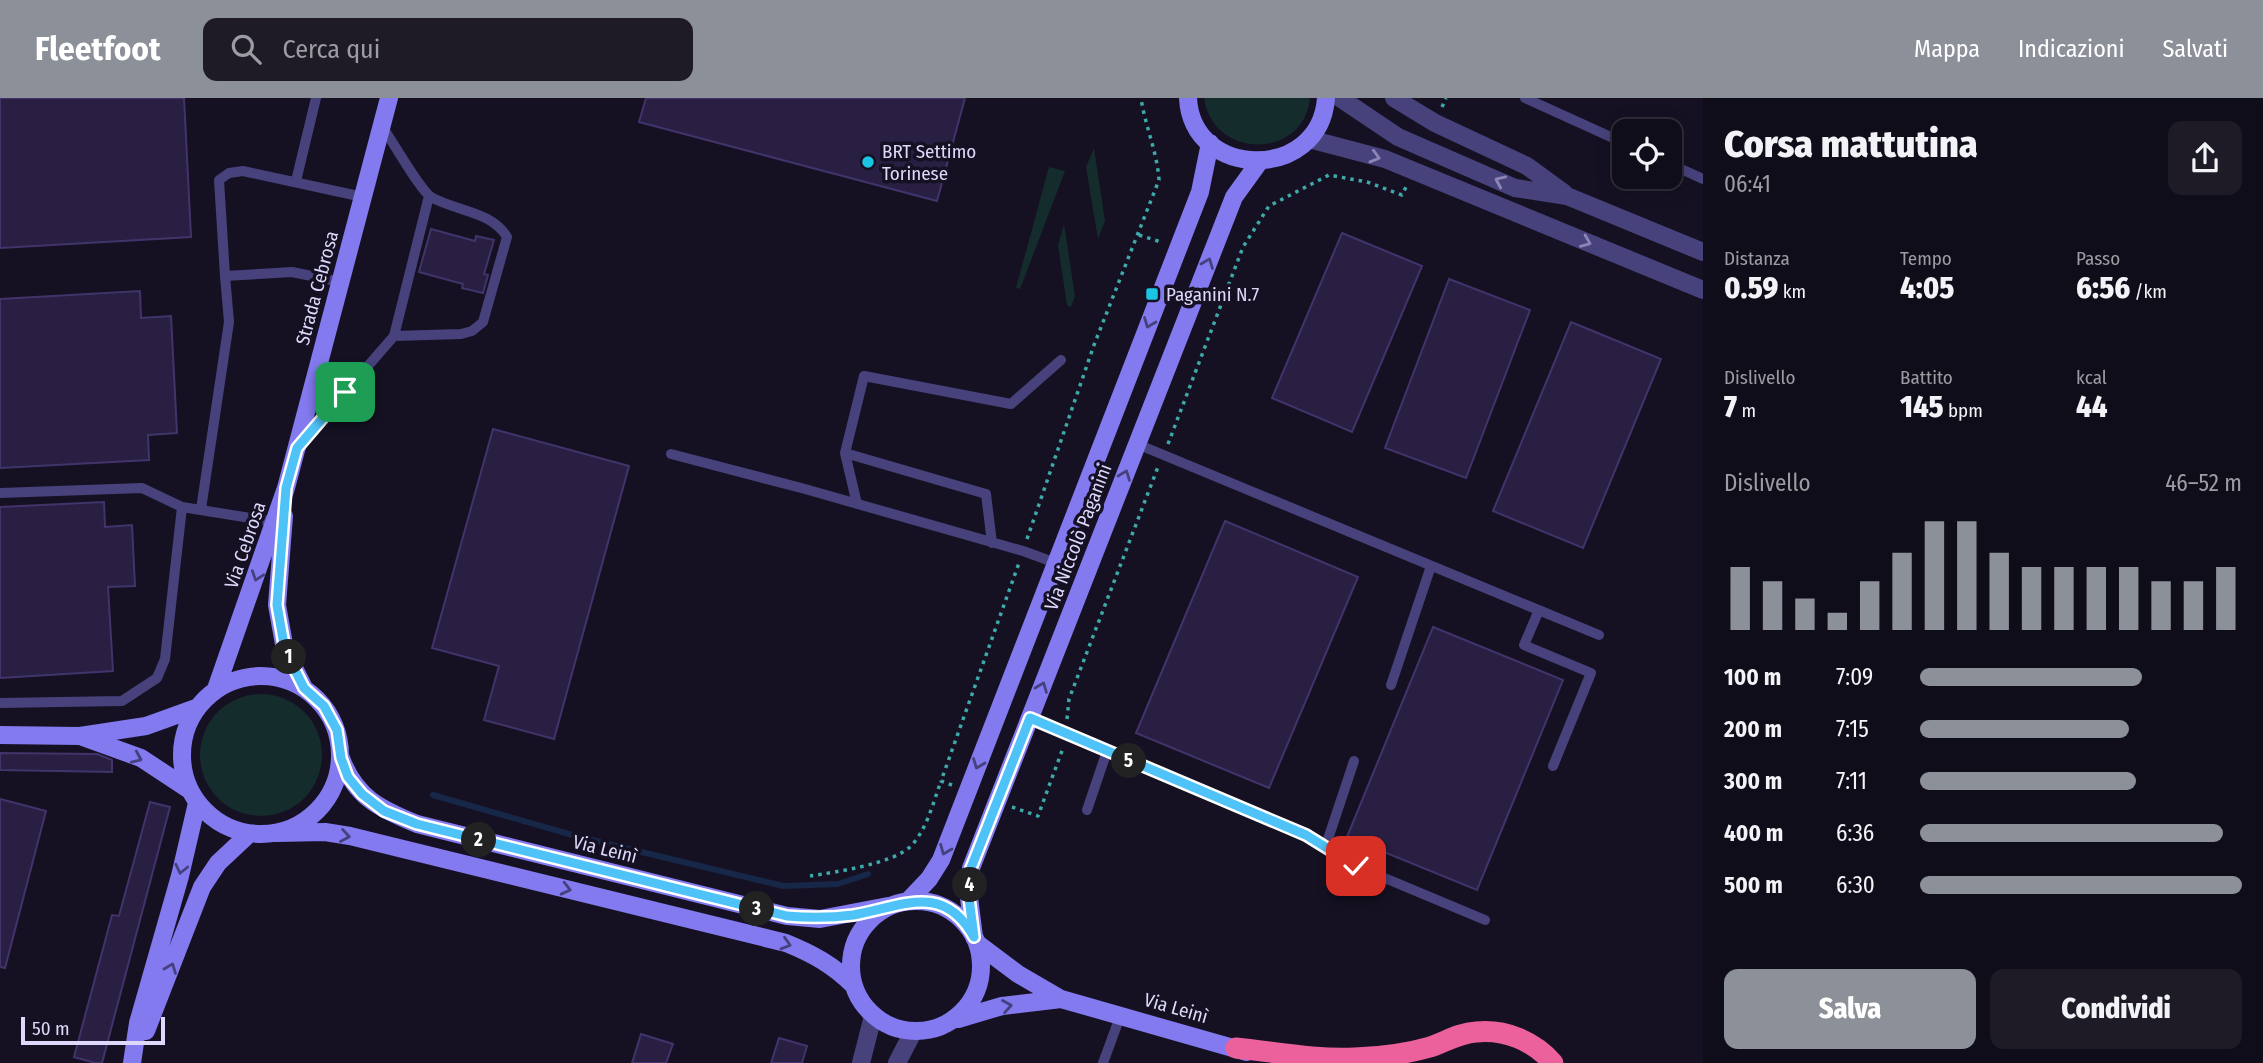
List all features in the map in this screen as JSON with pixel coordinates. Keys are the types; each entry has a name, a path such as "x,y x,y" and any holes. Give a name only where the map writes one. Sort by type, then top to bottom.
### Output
{"highway":[{"path":"1236,1048 1351,1058 1385,1056 1430,1047 1475,1032 1497,1032 1526,1042 1553,1063"},
{"path":"1412,1063 1430,1047"}],"street":[{"name":"Strada Cebrosa","path":"286,488 389,98"},
{"path":"1188,98 1196,125 1210,143 1233,157 1260,161 1278,158 1309,139 1320,123 1326,98"},
{"path":"1340,98 1398,137 1515,187 1567,196 1703,252"},
{"path":"1394,98 1435,122 1527,166 1567,196"},
{"path":"1309,139 1385,159 1703,290"},
{"name":"Via Niccolò Paganini","path":"909,900 929,879 941,860 1200,192 1210,143"},
{"name":"Via Niccolò Paganini","path":"976,941 969,898 971,868 1234,197 1260,161"},
{"name":"Via Cebrosa","path":"216,689 286,488"},
{"name":"Via Cebrosa","path":"286,488 277,605 285,650 304,688"},
{"path":"134,1058 138,1023 180,876 192,796 182,769 181,747 186,726 196,708 216,689 237,679 260,675 283,678 304,688 324,706 337,730 341,758 338,777 330,795 318,811 303,823 277,833"},
{"path":"0,735 80,736 146,726 196,708"},
{"path":"80,736 141,758 192,796 211,818 229,828 249,834 325,832 350,836 786,943 812,953 834,966 853,985"},
{"name":"Via Leinì","path":"341,758 348,777 362,794 384,811 417,824 787,916 820,919 888,906"},
{"path":"134,1058 202,887 218,863 249,834"},
{"path":"909,900 931,902 951,910 968,925 976,941 982,965 979,986 969,1005 954,1020 935,1029 913,1032 892,1028 873,1016 859,1000 853,985 850,957 857,936 870,919 888,906 909,900"},
{"name":"Via Leinì","path":"976,941 1018,974 1061,999 1121,1014 1271,1061"},
{"name":"Via Leinì","path":"954,1020 1002,1006 1061,999"},
{"path":"861,1063 873,1016"},
{"path":"897,1063 913,1032"}],"lane":[{"path":"296,181 316,98"},
{"path":"1525,98 1612,138"},
{"path":"382,125 429,196 500,226 506,237 483,322 472,331 461,334 394,336"},
{"path":"1682,169 1703,179"},
{"path":"201,509 229,322 219,180 229,173 243,171 363,197"},
{"path":"297,448 394,336 429,196"},
{"path":"225,276 292,272 341,282"},
{"path":"857,504 845,453 864,376 1011,404 1061,360"},
{"path":"1137,444 1599,635"},
{"path":"845,453 986,494 992,543"},
{"path":"671,454 857,504 1023,551 1056,563"},
{"path":"0,493 142,488 182,507 275,522"},
{"path":"0,703 122,701 157,678 164,659 182,507"},
{"path":"1391,685 1432,566"},
{"path":"1539,610 1524,645 1591,673 1553,766"},
{"path":"1030,718 1306,835 1356,866 1485,920"},
{"path":"1087,810 1107,751"},
{"path":"1325,848 1354,761"},
{"path":"1103,1063 1121,1014"}],"path":[{"path":"810,876 862,867 910,847 928,820 1094,345 1159,180 1157,158 1146,128 1141,98"},
{"path":"1435,122 1446,98"},
{"path":"1009,806 1038,816 1062,756 1069,699 1243,247 1269,206 1329,175 1367,182 1402,195 1413,171"},
{"path":"941,781 967,792"}],"green space":[{"path":"1204,98 1310,98 1304,118 1292,133 1276,142 1258,144 1240,142 1224,133 1211,118"},
{"path":"1094,148 1105,221 1098,239 1086,167"},
{"path":"1049,167 1065,171 1020,289 1016,288"},
{"path":"1064,224 1075,296 1071,307 1067,305 1058,245"},
{"path":"261,694 284,699 304,712 317,732 322,755 317,778 304,798 284,811 261,816 238,811 218,798 205,778 200,755 205,732 218,712 238,699"}],"building":[{"path":"0,98 184,98 191,237 0,248"},
{"name":"BRT Settimo Torinese","path":"646,98 965,98 937,201 639,122"},
{"path":"431,229 475,241 476,236 494,240 484,274 488,275 483,293 462,288 463,284 419,272"},
{"path":"1342,233 1422,266 1352,432 1272,398"},
{"path":"1449,279 1530,310 1466,478 1385,448"},
{"path":"140,291 141,318 171,316 177,433 148,435 149,460 0,468 0,299"},
{"path":"1571,322 1661,359 1583,548 1493,511"},
{"path":"493,429 629,466 554,739 484,720 499,666 432,648"},
{"path":"104,502 105,527 132,525 135,586 108,587 113,671 0,678 0,507"},
{"path":"1225,521 1358,577 1269,788 1136,733"},
{"path":"1433,627 1563,680 1477,890 1347,837"},
{"path":"0,753 97,754 112,760 112,772 0,770"},
{"path":"0,799 46,811 5,968 0,967"},
{"path":"150,802 170,807 102,1063 95,1063 74,1057 112,915 119,916"},
{"path":"641,1034 673,1044 666,1063 632,1063"},
{"path":"779,1038 807,1046 802,1063 771,1063"}],"waterway":[{"path":"433,795 583,838 783,886 838,884 868,874"}],"place":[{"name":"BRT Settimo Torinese","path":"868,162"},
{"name":"Paganini N.7","path":"1152,294"}],"route":[{"path":"345,392 297,448 286,488 277,605 285,650 304,688 324,706 337,730 341,758 348,777 362,794 384,811 417,824 787,916 820,919 854,915 909,900 931,902 951,910 968,925 974,937 969,898 971,868 1030,718 1306,835 1356,866"}]}
